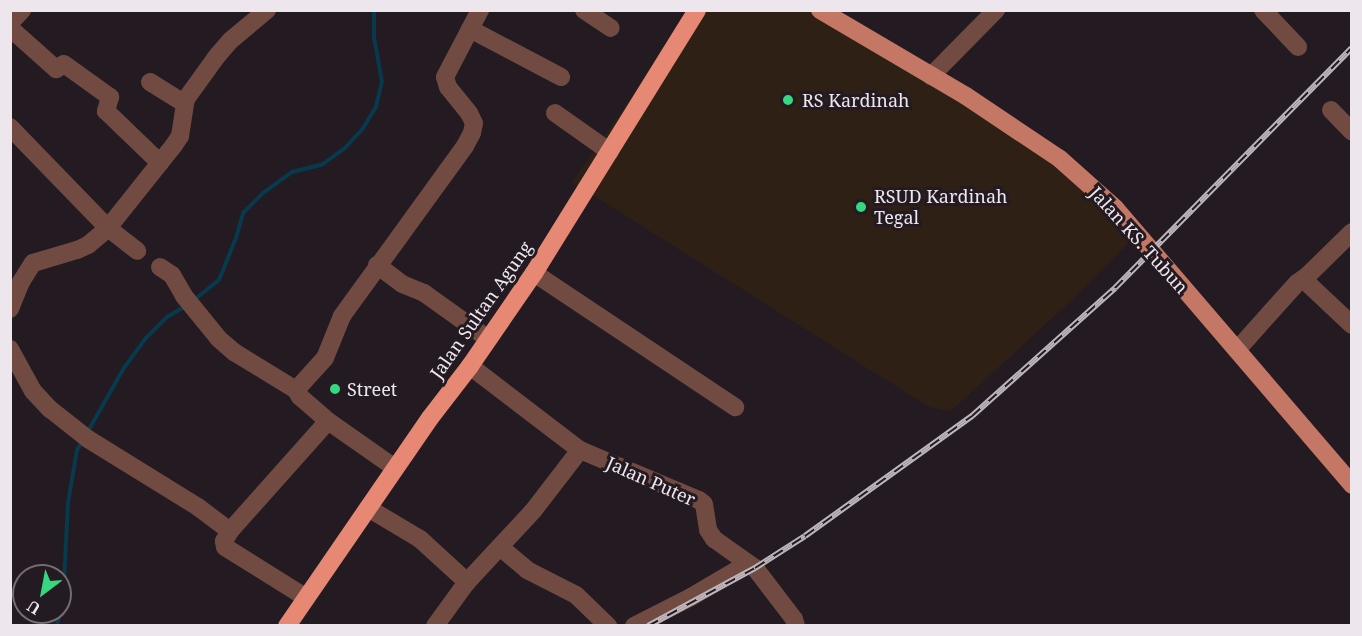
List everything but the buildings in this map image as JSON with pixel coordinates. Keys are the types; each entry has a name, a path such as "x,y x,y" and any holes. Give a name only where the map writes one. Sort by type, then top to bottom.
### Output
{"highway":[{"name":"Jalan Sultan Agung","path":"287,626 395,468 470,366 534,273 697,10"}],"main road":[{"name":"Jalan KS. Tubun","path":"820,10 931,76 1060,159 1115,208 1237,350 1264,386 1352,485"}],"street":[{"path":"22,10 10,26 56,69 64,64 110,97 106,111 160,163"},
{"path":"296,390 325,358 342,316 465,147 472,133 474,123 469,113 448,87 445,77 480,10"},
{"path":"584,10 611,28"},
{"path":"931,76 996,10"},
{"path":"1263,10 1298,47"},
{"path":"10,309 16,278 38,259 77,250 88,245 108,228 180,136 184,104 217,56 261,12"},
{"path":"470,29 561,77"},
{"path":"150,82 184,104"},
{"path":"1331,110 1352,132"},
{"path":"555,113 610,152"},
{"path":"10,127 108,228 137,251"},
{"path":"1237,350 1303,279 1352,232"},
{"path":"377,265 402,284 424,293 487,339"},
{"path":"160,267 172,275 189,302 234,352 296,390 300,397 328,421 395,468"},
{"path":"534,273 735,406"},
{"path":"1303,279 1352,325"},
{"path":"10,349 33,391 83,436 180,495 230,531"},
{"name":"Jalan Puter","path":"470,366 580,450 699,500 704,504 708,530 714,539 754,568 794,619 796,626"},
{"path":"305,597 225,547 224,541 230,531 328,421"},
{"path":"435,626 467,582 533,511 580,450"},
{"path":"368,508 420,539 467,582"},
{"path":"500,547 528,570 576,595 608,626"},
{"path":"634,626 691,597 747,564"}],"shaded area":[{"name":"RSUD Kardinah Tegal","path":"686,11 821,11 1052,155 1138,233 1075,297 951,411 929,407 572,182 629,101"}],"waterway":[{"path":"194,300 219,280 236,238 243,213 263,193 292,172 323,164 344,149 362,130 376,107 382,82 374,37 374,10"},
{"path":"88,431 124,368 146,338 167,317 185,306"},
{"path":"57,626 63,601 68,503 77,450 83,440"}],"railway":[{"path":"648,626 755,568 805,536 972,416 1115,288 1352,48"}],"place":[{"name":"RS Kardinah","path":"788,100"},
{"name":"RSUD Kardinah Tegal","path":"861,207"},
{"name":"Street","path":"335,389"}]}
